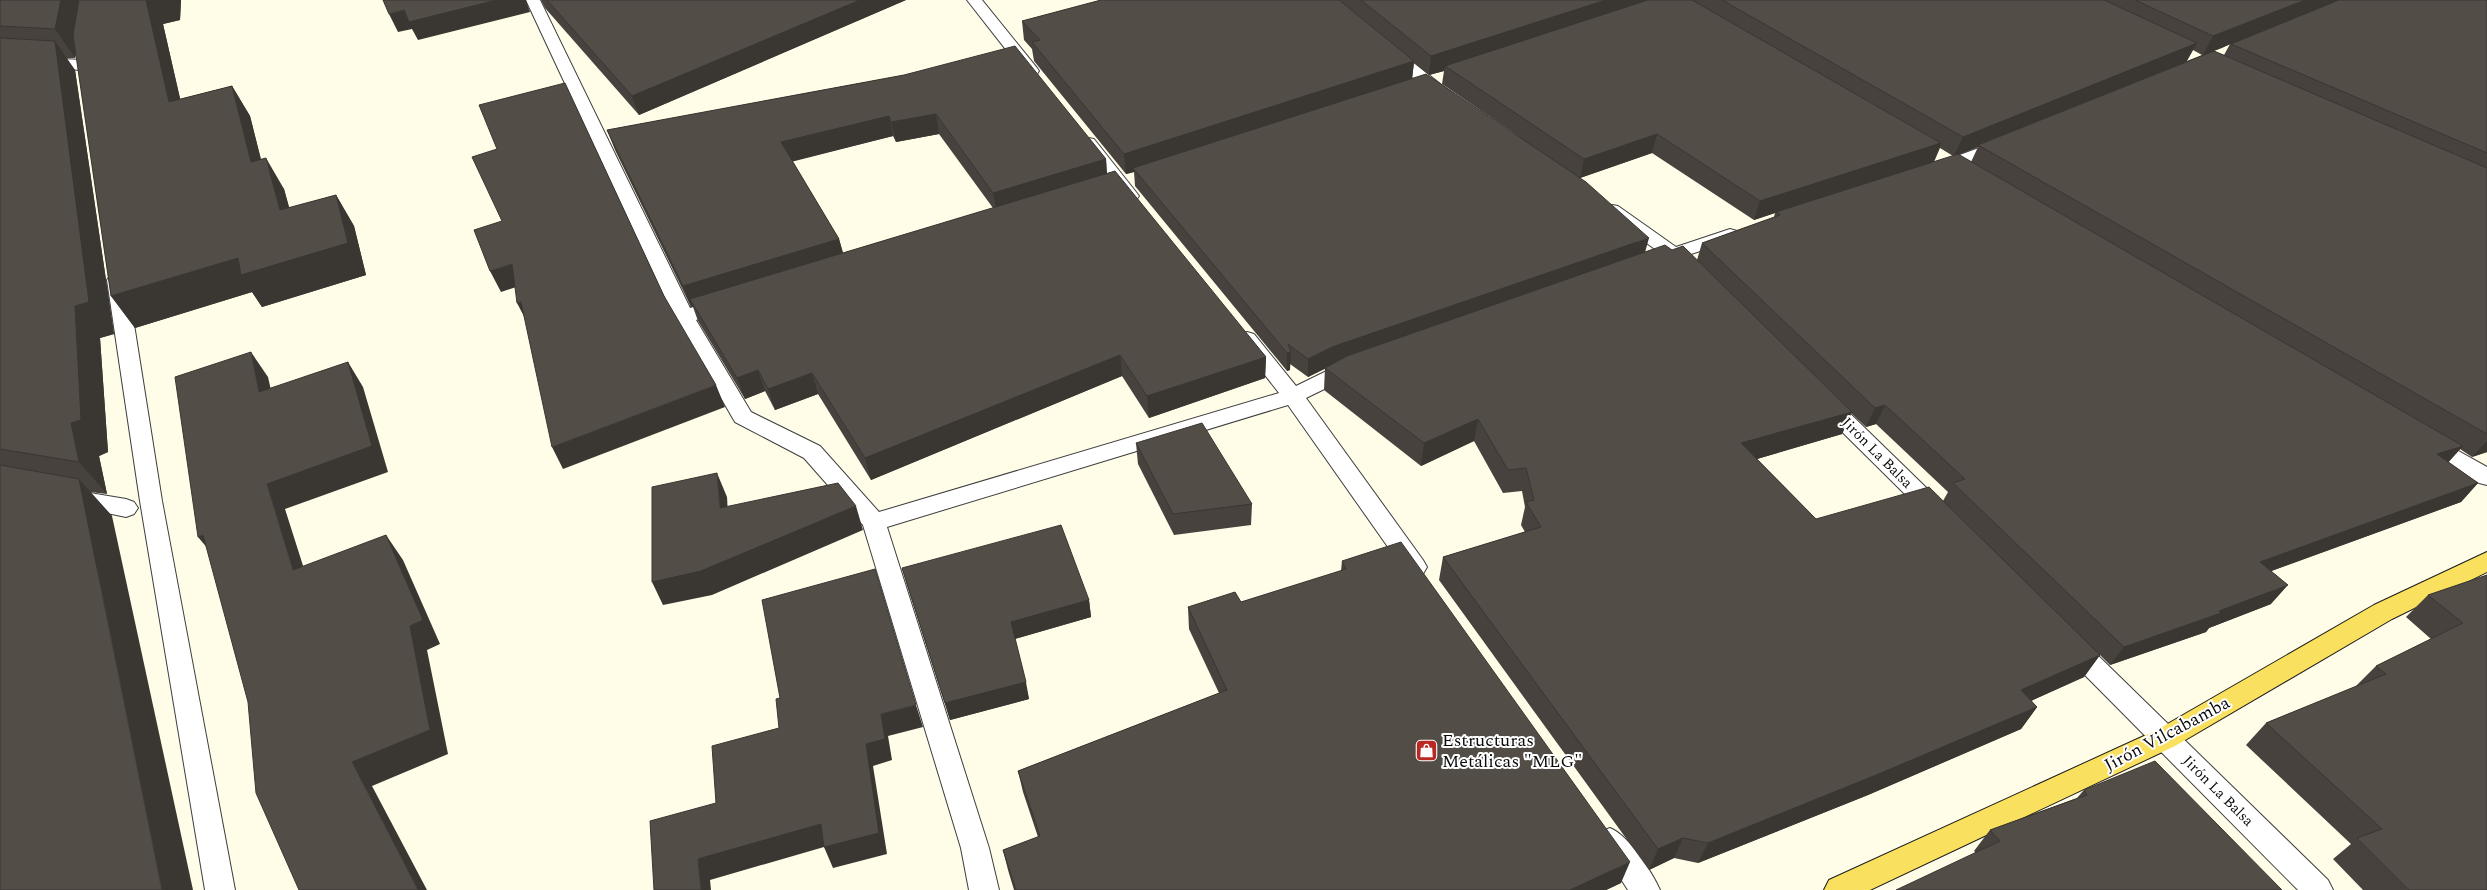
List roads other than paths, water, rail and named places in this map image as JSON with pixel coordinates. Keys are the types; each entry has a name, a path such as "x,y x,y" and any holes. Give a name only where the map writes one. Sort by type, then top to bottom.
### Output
{"main road":[{"name":"Jirón Vilcabamba","path":"1839,890 2166,738 2383,612 2487,561"}],"street":[{"path":"533,0 684,317 743,417 812,452 874,522 975,848 984,890"},
{"path":"974,0 1042,85"},
{"path":"1374,39 1421,86 1460,106"},
{"path":"87,43 83,65 87,88"},
{"path":"0,61 83,65"},
{"path":"1421,86 1450,76"},
{"path":"1076,128 1140,207"},
{"path":"1923,174 1953,164 2019,137"},
{"path":"1932,152 1973,176"},
{"path":"1597,200 1675,253 1697,275"},
{"path":"1637,266 1750,229"},
{"path":"113,260 151,501 220,890"},
{"path":"684,317 744,298"},
{"path":"1233,323 1293,396 1427,584"},
{"path":"874,522 1293,396 1338,372 1368,361"},
{"name":"Jirón La Balsa","path":"1810,387 1951,526"},
{"path":"2412,433 2487,477"},
{"path":"55,495 126,508"},
{"name":"Jirón La Balsa","path":"2059,632 2318,890"},
{"path":"1599,825 1645,890"}],"place":[{"name":"Estructuras Metálicas \"MLG\"","path":"1427,750"}]}
